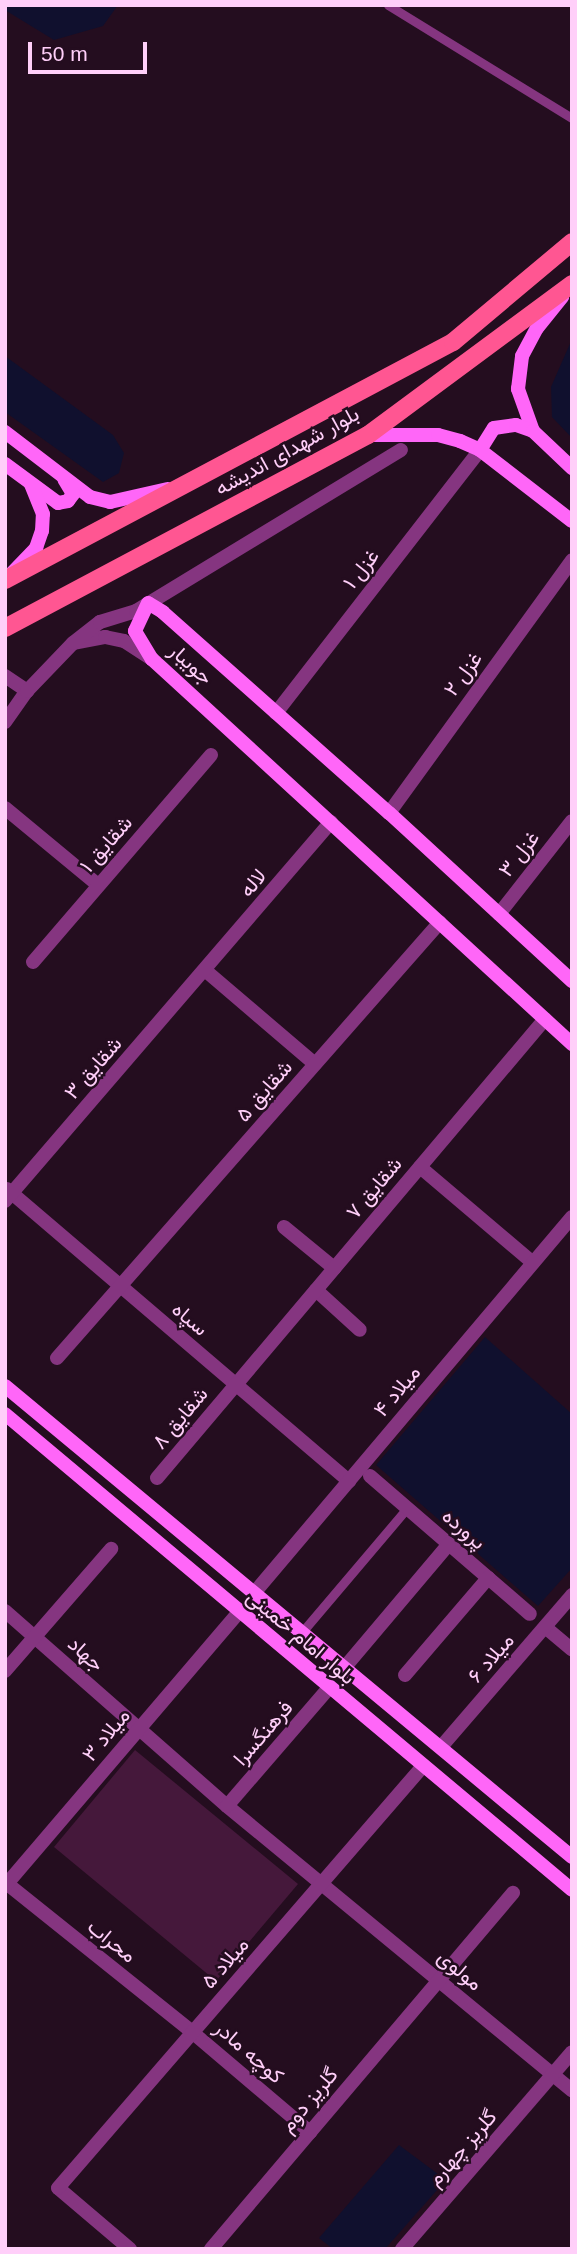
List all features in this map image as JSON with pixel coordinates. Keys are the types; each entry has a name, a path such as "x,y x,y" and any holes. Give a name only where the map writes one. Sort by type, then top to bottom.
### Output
{"main road":[{"name":"بلوار شهدای اندیشه","path":"5,580 453,342 572,242"},
{"name":"بلوار شهدای اندیشه","path":"5,628 368,435 570,286"}],"street":[{"path":"533,431 518,389 522,356 537,328 570,286"},
{"path":"480,450 494,428 516,425 533,431 572,468"},
{"path":"5,432 90,497 110,502 179,486"},
{"path":"368,435 438,435 480,450 572,521"},
{"path":"5,722 27,691 73,643 100,622 136,611 401,450"},
{"name":"غزل ۱","path":"276,713 480,450"},
{"path":"5,464 58,503 68,501 73,494 58,470"},
{"path":"5,580 36,548 42,531 43,514 31,482"},
{"name":"غزل ۲","path":"389,813 572,560"},
{"name":"جویبار","path":"572,981 163,611 149,603 135,631 152,659 572,1044"},
{"path":"73,643 105,637 124,641 152,659"},
{"path":"5,676 27,691"},
{"name":"شقایق ۱","path":"33,962 211,755"},
{"path":"5,808 98,885"},
{"name":"غزل ۳","path":"499,914 572,821"},
{"name":"لاله","path":"206,971 331,822"},
{"name":"شقایق ۵","path":"57,1358 440,922"},
{"path":"206,971 315,1064"},
{"name":"شقایق ۳","path":"8,1194 206,971"},
{"name":"شقایق ۷","path":"235,1385 545,1019"},
{"path":"420,1167 533,1263"},
{"name":"سپاه","path":"8,1194 349,1481"},
{"name":"میلاد ۴","path":"255,1592 572,1217"},
{"path":"284,1227 334,1268"},
{"path":"316,1290 360,1330"},
{"name":"شقایق ۸","path":"157,1478 235,1385"},
{"name":"بلوار امام خمینی","path":"5,1386 572,1857"},
{"name":"بلوار امام خمینی","path":"5,1414 572,1890"},
{"name":"پرورده","path":"370,1476 530,1614"},
{"path":"345,1668 449,1544"},
{"path":"5,1671 111,1549"},
{"path":"405,1675 488,1578"},
{"path":"239,1612 255,1592"},
{"name":"میلاد ۶","path":"441,1747 572,1595"},
{"name":"جهاد","path":"5,1611 138,1730"},
{"name":"میلاد ۳","path":"6,1884 239,1612"},
{"path":"545,1627 572,1650"},
{"name":"فرهنگسرا","path":"227,1806 330,1688"},
{"path":"138,1730 321,1883"},
{"path":"423,1766 441,1747"},
{"name":"میلاد ۵","path":"130,2249 58,2188 423,1766"},
{"name":"مولوی","path":"321,1883 572,2090"},
{"name":"محراب","path":"6,1884 192,2032"},
{"name":"گلریز دوم","path":"211,2249 513,1893"},
{"name":"کوچه مادر","path":"192,2032 310,2132"},
{"name":"گلریز چهارم","path":"402,2249 572,2052"}],"lane":[{"path":"388,5 572,118"},
{"path":"302,1632 407,1508"}],"shaded area":[{"path":"5,5 118,5 103,26 54,40 5,10"},
{"path":"572,339 572,438 552,417 551,387"},
{"path":"5,356 113,435 124,453 119,473 103,482 5,412"},
{"path":"485,1337 572,1414 572,1568 538,1606 376,1465"},
{"path":"399,2145 446,2180 385,2249 333,2249 319,2238"}],"building":[{"path":"135,1750 298,1884 216,1981 54,1847"}]}
